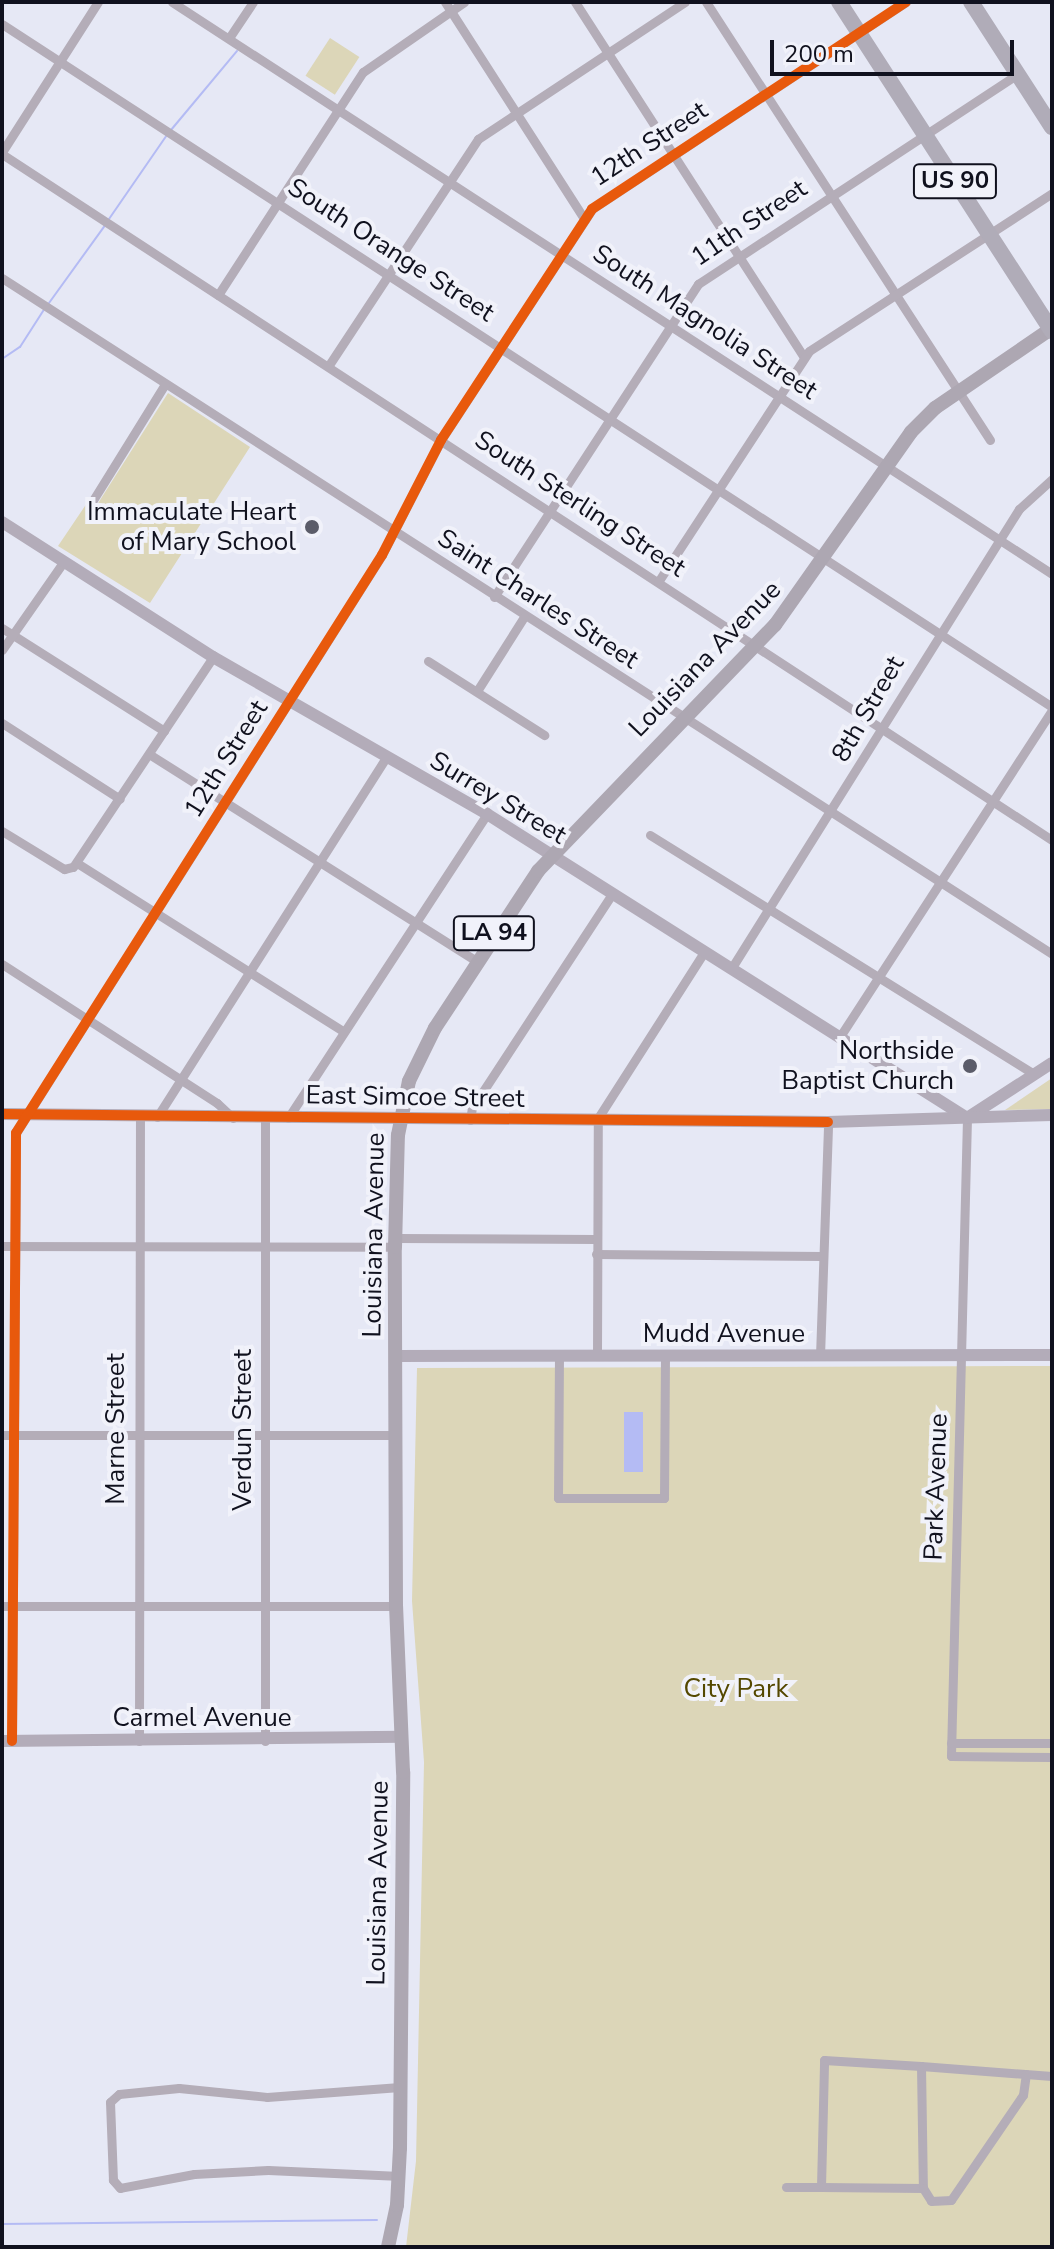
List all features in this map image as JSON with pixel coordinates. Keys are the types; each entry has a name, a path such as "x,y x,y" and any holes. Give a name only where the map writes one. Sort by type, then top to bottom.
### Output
{"highway":[{"name":"US 90","path":"839,2 1052,329"},
{"path":"971,2 1052,127"}],"main road":[{"name":"Louisiana Avenue","path":"388,2247 400,2176 402,1737 396,1606 396,1242 400,1119 422,1051 477,961 551,856 755,646 826,559 887,466 927,415 1052,329"}],"street":[{"path":"2,153 98,2"},
{"name":"South Magnolia Street","path":"172,2 1052,574"},
{"path":"229,38 253,2"},
{"path":"218,295 370,64 448,6 464,2"},
{"path":"575,2 804,358"},
{"path":"329,365 478,139 685,2"},
{"path":"706,2 990,440"},
{"name":"12th Street","path":"7,1741 8,1182 14,1139 25,1117 395,533 441,440 598,203 906,2"},
{"path":"448,6 585,220"},
{"name":"South Orange Street","path":"2,24 1052,708"},
{"name":"11th Street","path":"494,597 698,284 737,255 1018,74"},
{"name":"South Sterling Street","path":"2,153 1052,840"},
{"path":"658,582 804,358 1052,193"},
{"name":"Saint Charles Street","path":"2,278 524,617 1052,954"},
{"path":"90,505 165,384"},
{"name":"8th Street","path":"731,969 1025,500 1052,479"},
{"name":"Surrey Street","path":"2,522 213,657 487,814 967,1118"},
{"path":"2,650 64,561"},
{"path":"477,691 524,617"},
{"path":"2,628 164,731"},
{"path":"2,831 58,865 68,869 77,863 213,657"},
{"path":"428,661 544,735"},
{"path":"839,1038 1052,708"},
{"path":"2,723 120,799"},
{"path":"149,754 477,961"},
{"path":"157,1117 387,756"},
{"path":"288,1118 487,814"},
{"path":"650,835 1034,1074"},
{"path":"77,863 343,1031"},
{"path":"470,1120 472,1108 612,894"},
{"path":"597,1355 598,1121 704,952"},
{"path":"2,964 182,1080 233,1118"},
{"path":"967,1118 1052,1063"},
{"name":"East Simcoe Street","path":"2,1114 25,1117 828,1122 1052,1115"},
{"name":"Marne Street","path":"139,1741 140,1118"},
{"name":"Verdun Street","path":"265,1118 265,1741"},
{"name":"Park Avenue","path":"951,1743 967,1118"},
{"path":"820,1356 828,1122"},
{"path":"7,1246 265,1247 596,1239"},
{"path":"596,1254 822,1256"},
{"path":"559,1355 558,1498 664,1498 665,1355"},
{"name":"Mudd Avenue","path":"395,1356 1052,1355"},
{"path":"7,1435 395,1435"},
{"path":"7,1606 396,1606"},
{"name":"Carmel Avenue","path":"7,1741 265,1741 402,1737"},
{"path":"1052,1743 951,1743 951,1756 1052,1757"},
{"path":"821,2187 824,2060 1052,2076"},
{"path":"921,2066 923,2188 931,2201 951,2200 1023,2095 1026,2074"},
{"path":"400,2087 267,2097 179,2088 111,2098 113,2180 120,2188 194,2174 253,2171 400,2176"},
{"path":"786,2187 923,2188"}],"green space":[{"path":"330,38 359,57 335,95 305,76"},
{"path":"168,393 250,447 150,603 58,546 87,503 95,508"},
{"path":"1052,1078 1052,1109 1005,1110"},
{"name":"City Park","path":"1052,1366 1052,2247 406,2247 416,2161 424,1762 412,1601 417,1368"}],"water":[{"path":"624,1412 643,1412 643,1472 624,1472"}],"waterway":[{"path":"171,130 237,51"},
{"path":"109,219 167,135"},
{"path":"49,303 106,224"},
{"path":"2,359 20,347 45,308"},
{"path":"2,2224 377,2220"}],"cycle path":[{"path":"12,1741 16,1133 382,555 441,440 592,209 906,2"},
{"path":"2,1114 828,1122"}],"place":[{"name":"Immaculate Heart of Mary School","path":"312,527"},
{"name":"Northside Baptist Church","path":"970,1066"}]}
